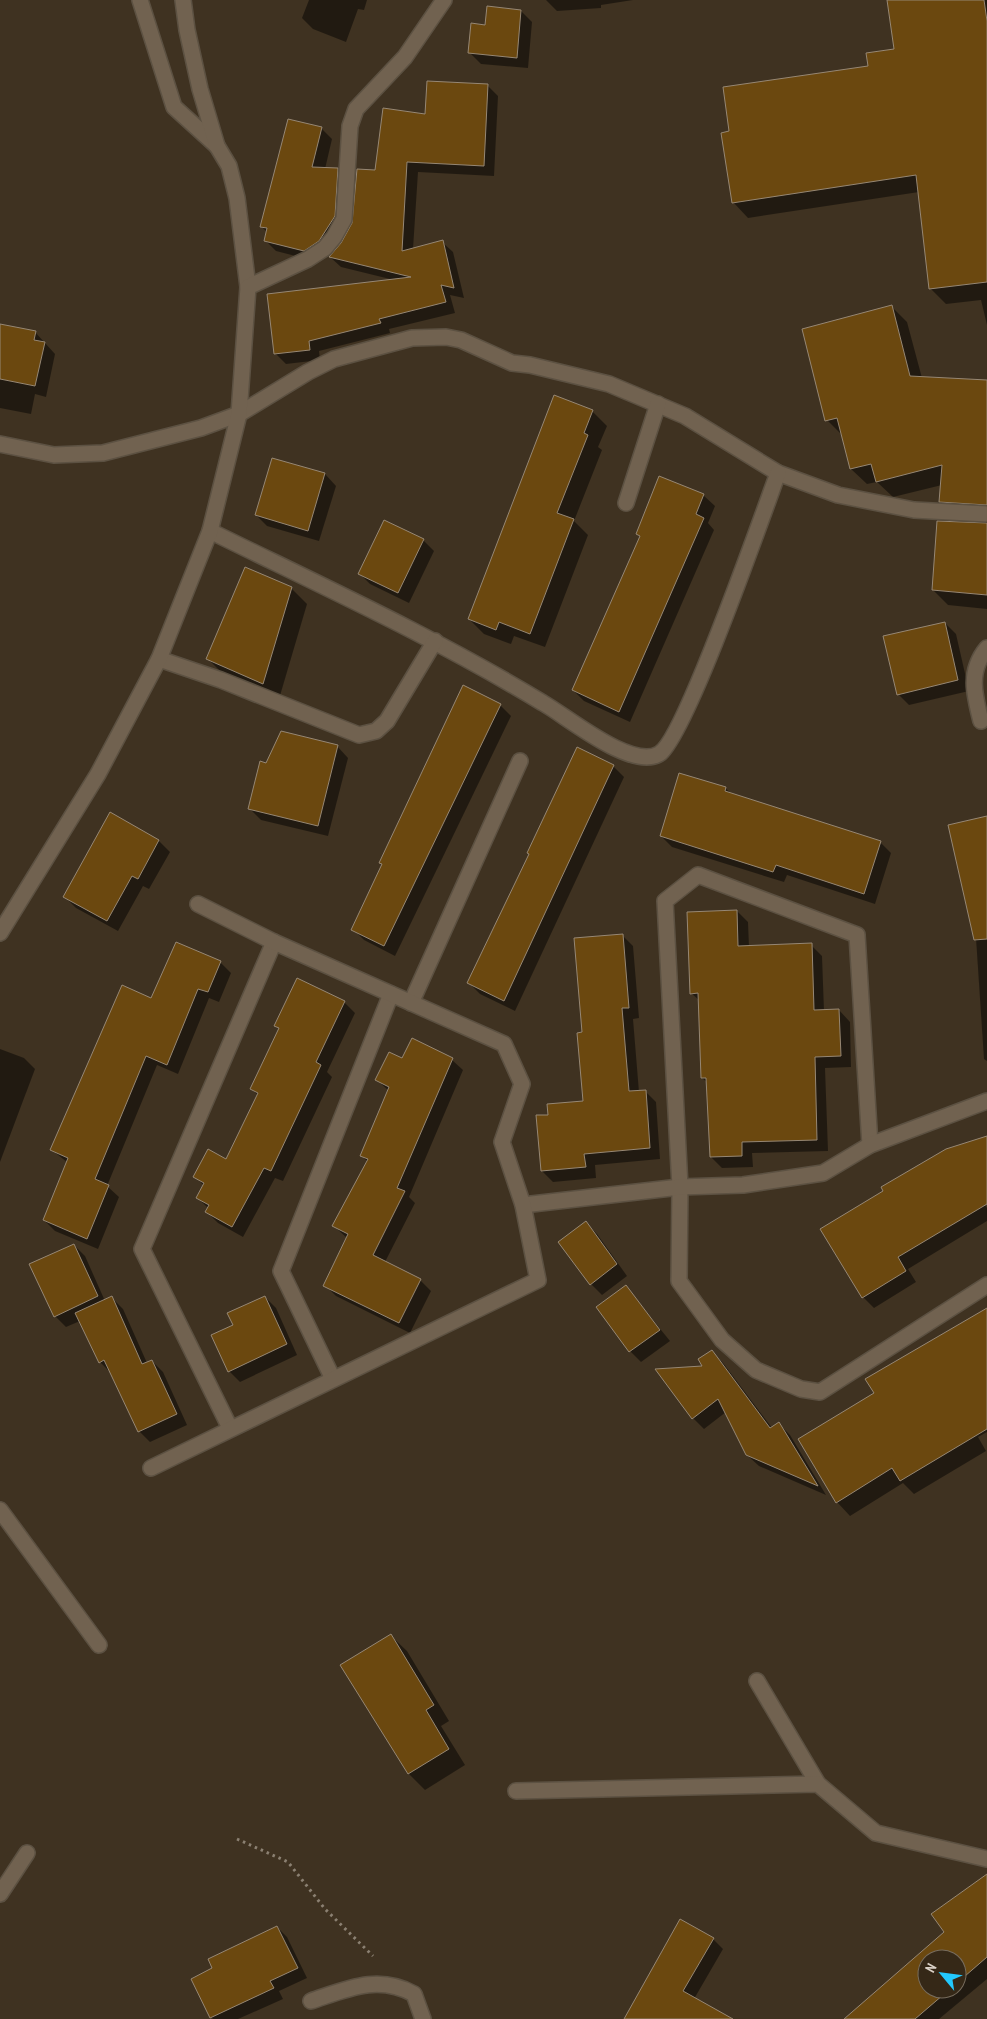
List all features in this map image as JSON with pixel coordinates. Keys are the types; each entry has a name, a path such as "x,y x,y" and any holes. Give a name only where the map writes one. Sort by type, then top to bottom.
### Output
{"street":[{"path":"140,0 174,107 217,146"},
{"path":"0,933 98,774 159,659 210,531 239,414 248,287 237,198 229,166 217,146 200,89 187,30 184,0"},
{"path":"248,287 308,260 324,248 334,237 344,219 350,126 356,109 405,57 444,0"},
{"path":"0,444 54,455 103,453 201,428 239,414 308,372 334,359 412,338 436,337 461,340 512,363 530,365 609,384 685,416 778,473 838,495 914,510 987,514"},
{"path":"626,503 658,404"},
{"path":"210,531 435,641 543,702 619,751 644,758 659,754 674,736 725,615 778,473"},
{"path":"159,659 221,680 359,735 376,731 387,721 435,641"},
{"path":"981,721 972,687 980,656 987,648"},
{"path":"412,1003 520,761"},
{"path":"870,1145 857,935 698,875 665,901 680,1187 679,1281 722,1340 756,1370 801,1389 820,1392 987,1285"},
{"path":"151,1468 538,1280 523,1205 502,1142 522,1084 504,1044 274,942 198,904"},
{"path":"230,1428 142,1249 274,942"},
{"path":"333,1380 281,1271 390,994"},
{"path":"523,1205 680,1187 743,1185 823,1173 870,1145 987,1101"},
{"path":"0,1510 99,1645"},
{"path":"757,1681 818,1784 876,1833 987,1859"},
{"path":"516,1791 818,1784"},
{"path":"0,1894 27,1853"},
{"path":"311,2000 363,1983 400,1986 414,1994 423,2019"}],"path":[{"path":"237,1839 288,1862 325,1909 374,1957 388,1985"}],"building":[{"path":"887,0 984,0 987,21 987,282 929,289 916,175 732,203 721,133 729,131 723,87 868,66 866,53 894,49"},
{"path":"487,6 521,10 517,58 468,53 471,23 485,25"},
{"path":"427,81 488,84 484,166 407,162 402,251 443,240 454,288 441,285 446,302 379,319 381,323 309,341 310,350 274,354 267,294 411,277 329,257 341,243 352,223 357,169 375,170 383,108 425,114"},
{"path":"288,119 322,127 312,167 338,168 335,216 319,241 304,251 264,241 267,228 260,227"},
{"path":"892,305 910,376 987,380 987,505 939,502 942,465 876,482 871,464 850,469 837,418 825,421 802,329"},
{"path":"0,324 36,331 34,340 45,342 35,386 0,379"},
{"path":"554,395 593,410 584,433 588,435 557,513 574,519 530,634 499,622 496,630 468,619"},
{"path":"272,458 325,473 308,531 255,515"},
{"path":"659,476 704,494 696,514 704,518 619,712 572,690 640,536 636,534"},
{"path":"384,520 424,539 398,593 358,574"},
{"path":"937,521 987,523 987,595 932,590"},
{"path":"245,567 292,587 263,684 206,659"},
{"path":"945,622 958,680 897,695 883,636"},
{"path":"463,685 501,704 384,946 351,930 382,864 379,863"},
{"path":"281,731 338,745 318,826 248,809 260,761 266,763"},
{"path":"577,747 614,765 504,1001 467,983 529,854 527,853"},
{"path":"679,773 726,787 725,791 881,841 864,894 776,865 773,872 660,836"},
{"path":"110,812 159,840 138,879 132,876 107,921 63,897"},
{"path":"987,816 987,939 974,940 948,825"},
{"path":"737,910 738,946 812,943 814,1010 839,1009 841,1056 815,1057 817,1140 742,1142 742,1156 710,1157 706,1078 701,1078 698,993 690,994 687,912"},
{"path":"623,934 629,1008 622,1008 629,1091 646,1090 650,1148 584,1154 586,1167 541,1171 536,1115 548,1115 547,1104 583,1101 577,1033 582,1032 574,938"},
{"path":"176,942 221,961 208,992 198,989 167,1065 146,1056 95,1179 109,1185 87,1239 43,1220 68,1158 50,1150 122,985 151,998"},
{"path":"297,978 345,1001 316,1062 321,1065 271,1171 264,1168 232,1227 205,1212 209,1205 196,1198 204,1183 193,1177 208,1149 226,1159 258,1093 250,1089 279,1028 274,1026"},
{"path":"412,1038 453,1058 397,1188 405,1191 373,1255 421,1279 399,1323 323,1286 348,1234 332,1226 368,1159 360,1156 389,1087 375,1080 389,1052 402,1058"},
{"path":"987,1136 987,1204 898,1257 906,1271 862,1298 820,1229 883,1191 881,1187 946,1149"},
{"path":"586,1221 617,1264 590,1285 558,1242"},
{"path":"74,1244 98,1296 54,1317 29,1264"},
{"path":"626,1285 660,1330 629,1352 596,1307"},
{"path":"112,1296 142,1364 152,1360 177,1414 138,1432 104,1360 99,1363 75,1313"},
{"path":"265,1296 287,1344 228,1372 211,1335 233,1325 227,1313"},
{"path":"987,1308 987,1429 900,1481 892,1468 836,1503 798,1439 874,1393 865,1379"},
{"path":"712,1350 770,1428 779,1422 818,1486 746,1455 718,1399 692,1419 655,1369 702,1366 698,1359"},
{"path":"391,1634 434,1705 426,1710 449,1749 408,1774 340,1665"},
{"path":"987,1874 987,1957 967,1974 967,1949 924,1949 944,1932 931,1914"},
{"path":"680,1919 714,1938 683,1991 733,2019 624,2019"},
{"path":"277,1926 298,1968 270,1981 274,1988 210,2018 191,1979 212,1968 208,1959"},
{"path":"917,1955 917,1999 938,1999 915,2019 844,2019"}]}
